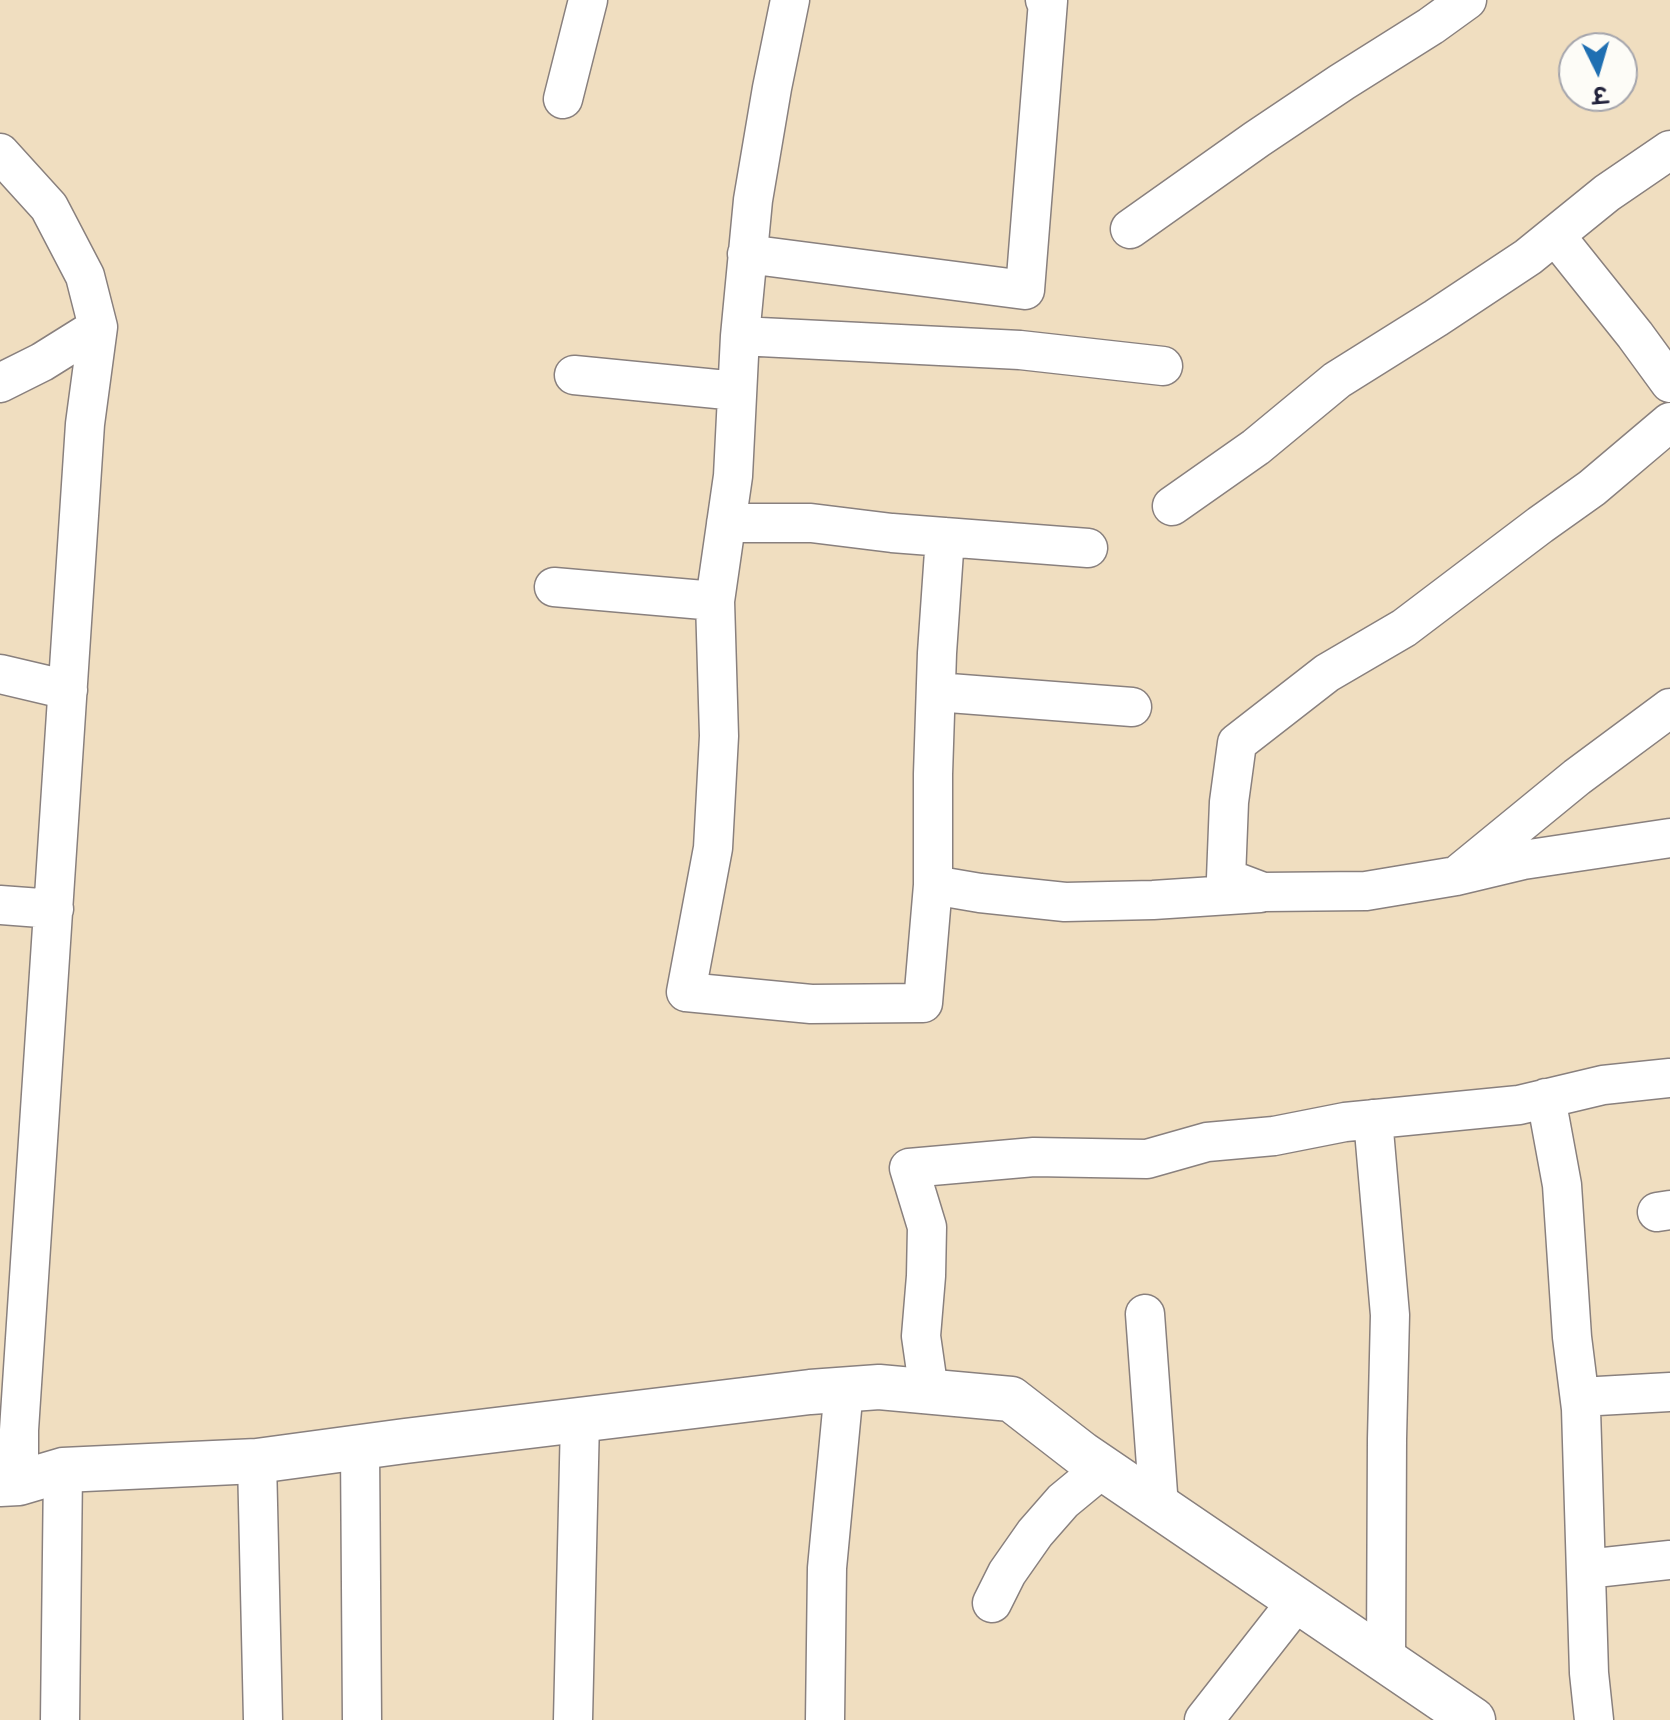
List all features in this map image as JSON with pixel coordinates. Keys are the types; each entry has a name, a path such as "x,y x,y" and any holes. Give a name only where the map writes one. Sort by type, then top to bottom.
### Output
{"street":[{"path":"563,99 588,0"},
{"path":"790,0 753,200 747,254 733,476 715,601 719,736 713,848 686,992 811,1004 923,1003 933,885 933,774 945,537"},
{"path":"747,254 1025,290 1048,1 1045,0"},
{"path":"1130,229 1257,139 1467,0"},
{"path":"1172,506 1256,447 1337,380 1528,257 1607,193 1670,150"},
{"path":"0,153 49,207 85,276 98,327 85,424 19,1430 10,1483 63,1470 257,1461 844,1389 879,1387 1011,1399 1159,1507 1473,1720"},
{"path":"1555,235 1670,383"},
{"path":"0,383 42,362 98,327"},
{"path":"740,336 1020,350 1163,366"},
{"path":"574,375 737,391"},
{"path":"1263,892 1226,878 1229,802 1237,743 1327,673 1404,628 1592,488 1670,422"},
{"path":"726,523 811,523 892,533 1088,548"},
{"path":"554,587 715,601"},
{"path":"0,674 68,690"},
{"path":"936,692 1132,707"},
{"path":"1456,876 1577,777 1670,708"},
{"path":"933,885 1065,902 1153,900 1263,892 1366,891 1456,876 1523,860 1670,838"},
{"path":"0,905 54,909"},
{"path":"929,1392 921,1336 927,1227 909,1168 1034,1157 1147,1159 1207,1142 1274,1136 1345,1122 1519,1105 1603,1085 1670,1078"},
{"path":"1546,1098 1562,1185 1572,1337 1580,1397 1589,1673 1594,1720"},
{"path":"1373,1119 1390,1315 1386,1661"},
{"path":"1145,1314 1159,1507"},
{"path":"825,1720 827,1568 844,1389"},
{"path":"1580,1397 1670,1392"},
{"path":"573,1720 580,1420"},
{"path":"360,1448 362,1720"},
{"path":"257,1461 263,1720"},
{"path":"992,1603 1007,1573 1035,1533 1063,1501 1103,1468"},
{"path":"60,1720 63,1470"},
{"path":"1586,1569 1670,1560"},
{"path":"1204,1720 1298,1600"}]}
